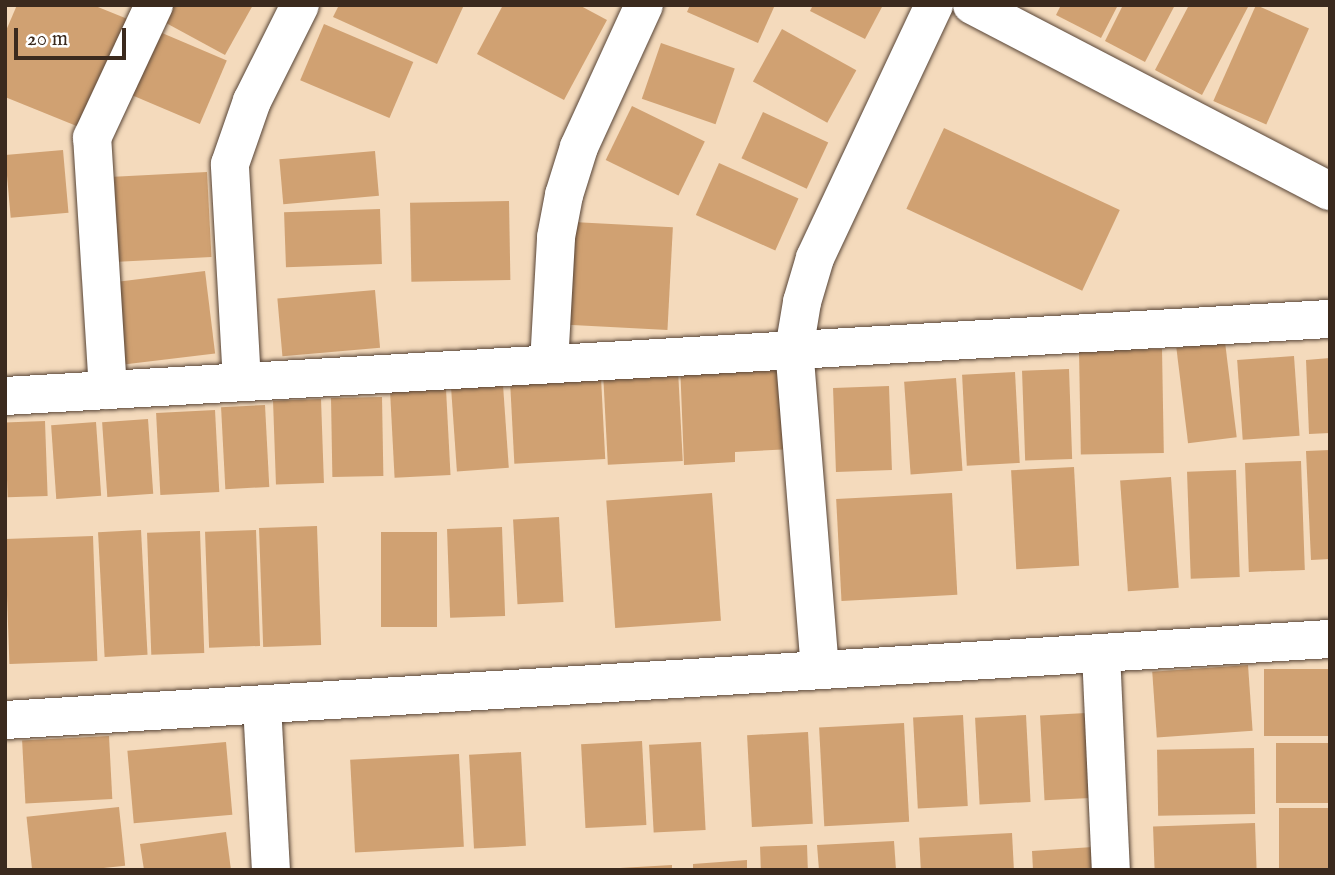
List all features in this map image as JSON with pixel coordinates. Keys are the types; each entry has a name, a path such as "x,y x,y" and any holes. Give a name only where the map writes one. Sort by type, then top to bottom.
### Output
{"street":[{"path":"108,390 92,138 154,5"},
{"path":"242,382 230,164 252,101 300,5"},
{"path":"549,365 556,237 564,195 579,147 644,5"},
{"path":"820,670 794,350 815,258 934,5"},
{"path":"972,5 1330,191"},
{"path":"5,396 1330,319"},
{"path":"5,720 1330,639"},
{"path":"1101,653 1111,870"},
{"path":"262,705 271,870"}],"building":[{"path":"17,5 93,5 130,20 84,129 5,97 5,33"},
{"path":"161,5 253,5 225,55 155,17"},
{"path":"339,5 464,5 437,64 333,17"},
{"path":"503,5 579,5 607,20 564,100 477,54"},
{"path":"690,5 775,5 758,43 687,12"},
{"path":"813,5 883,5 865,39 810,11"},
{"path":"1061,5 1118,5 1101,38 1056,15"},
{"path":"1123,5 1175,5 1145,62 1105,41"},
{"path":"1189,5 1249,5 1202,95 1155,70"},
{"path":"1256,5 1309,29 1266,125 1213,101"},
{"path":"324,24 413,62 389,118 300,80"},
{"path":"782,29 856,70 827,123 753,81"},
{"path":"155,30 227,60 200,124 128,94"},
{"path":"661,43 735,68 716,124 642,99"},
{"path":"632,106 705,142 679,195 606,160"},
{"path":"763,112 828,142 807,189 741,158"},
{"path":"944,128 1120,210 1082,291 906,209"},
{"path":"63,150 68,213 11,218 5,155"},
{"path":"375,151 379,196 283,204 279,159"},
{"path":"719,163 798,198 775,250 696,215"},
{"path":"207,172 211,257 119,262 114,177"},
{"path":"509,201 510,280 411,282 410,203"},
{"path":"380,209 382,264 286,267 284,212"},
{"path":"573,222 673,227 667,330 568,325"},
{"path":"205,271 215,353 124,365 114,282"},
{"path":"375,290 380,348 282,356 277,299"},
{"path":"1225,342 1237,437 1188,443 1176,348"},
{"path":"1162,349 1164,453 1081,454 1079,350"},
{"path":"1294,356 1300,436 1243,440 1237,360"},
{"path":"789,357 793,449 735,452 735,462 684,465 680,363"},
{"path":"1330,358 1330,433 1309,434 1306,360"},
{"path":"1069,369 1072,459 1025,461 1022,371"},
{"path":"678,370 683,461 608,465 603,374"},
{"path":"1015,372 1020,463 967,466 962,375"},
{"path":"601,378 605,459 514,464 510,383"},
{"path":"956,378 962,471 911,474 904,382"},
{"path":"503,385 509,468 457,471 451,389"},
{"path":"889,386 892,470 836,472 833,388"},
{"path":"446,389 451,475 395,478 390,392"},
{"path":"382,397 383,476 332,477 331,398"},
{"path":"321,399 324,483 276,485 273,401"},
{"path":"265,405 269,487 225,489 221,407"},
{"path":"215,410 219,492 160,495 156,413"},
{"path":"148,419 153,494 107,497 102,422"},
{"path":"45,421 48,496 8,497 5,422"},
{"path":"96,422 101,496 56,499 51,425"},
{"path":"1330,450 1330,559 1311,560 1306,451"},
{"path":"1301,461 1305,570 1249,572 1245,463"},
{"path":"1074,467 1079,566 1016,569 1011,470"},
{"path":"1236,470 1240,577 1191,579 1187,472"},
{"path":"1171,477 1179,588 1128,591 1120,481"},
{"path":"712,493 721,621 615,628 606,500"},
{"path":"952,493 957,595 841,601 836,499"},
{"path":"559,517 563,602 518,604 513,519"},
{"path":"317,526 321,645 263,647 259,528"},
{"path":"502,527 505,616 450,618 447,529"},
{"path":"141,530 148,655 105,657 98,532"},
{"path":"256,530 260,646 209,648 205,532"},
{"path":"200,531 204,653 151,655 147,533"},
{"path":"381,532 437,532 437,627 381,627"},
{"path":"93,536 97,661 9,664 5,539"},
{"path":"1248,665 1253,731 1157,738 1152,672"},
{"path":"1264,669 1330,669 1330,736 1264,736"},
{"path":"1086,713 1090,798 1045,800 1040,715"},
{"path":"963,715 968,806 918,808 913,718"},
{"path":"1026,715 1031,802 980,805 975,718"},
{"path":"904,723 909,822 824,826 819,727"},
{"path":"808,732 813,824 752,827 747,735"},
{"path":"109,736 112,799 25,803 22,741"},
{"path":"642,741 646,825 585,828 581,744"},
{"path":"226,742 232,815 134,823 127,751"},
{"path":"701,742 706,830 654,833 649,745"},
{"path":"1276,743 1330,743 1330,803 1276,803"},
{"path":"1254,748 1255,814 1158,816 1157,750"},
{"path":"521,752 526,846 474,849 469,755"},
{"path":"459,754 464,847 355,853 350,760"},
{"path":"119,807 125,866 84,870 32,870 27,817"},
{"path":"1279,808 1330,808 1330,870 1279,870"},
{"path":"1255,823 1257,870 1155,870 1153,827"},
{"path":"226,832 231,870 144,870 140,844"},
{"path":"1012,833 1014,870 921,870 919,838"},
{"path":"894,841 896,870 819,870 817,845"},
{"path":"807,845 808,870 761,870 760,847"},
{"path":"1093,847 1095,870 1033,870 1032,851"},
{"path":"747,860 747,870 693,870 693,864"},
{"path":"672,865 672,870 620,870 620,868"}]}
